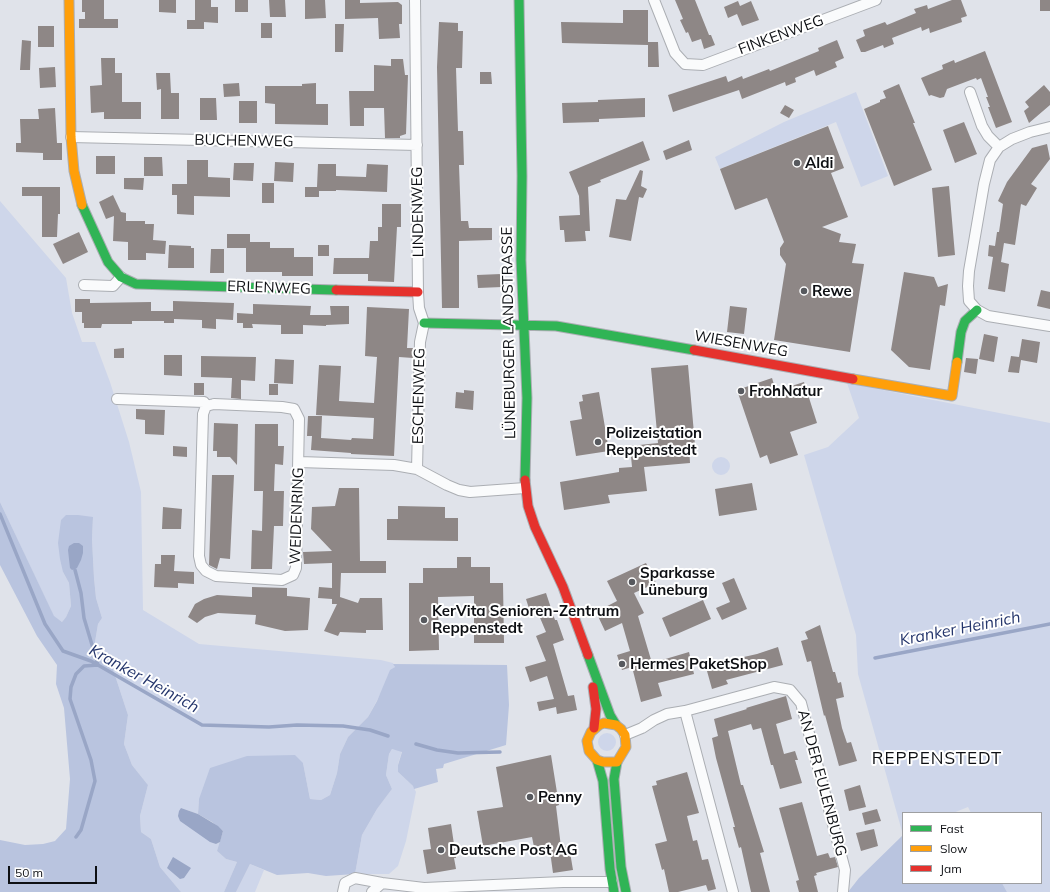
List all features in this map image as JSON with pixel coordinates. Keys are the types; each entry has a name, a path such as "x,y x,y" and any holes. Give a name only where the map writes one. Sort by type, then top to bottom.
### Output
{"street":[{"name":"ERLENWEG","path":"69,0 71,137 74,171 82,204 94,234 108,262 121,277 136,284 418,292"},
{"name":"LINDENWEG","path":"415,0 418,292 419,308 424,323"},
{"name":"LÜNEBURGER LANDSTRASSE","path":"519,0 522,176 521,260 528,398 524,471 525,488 528,506 535,527 563,587 586,654 597,679 610,716 616,725"},
{"name":"FINKENWEG","path":"654,0 675,53 685,64 703,65 876,0"},
{"path":"970,92 982,126 988,136 999,147"},
{"path":"1050,127 1030,132 1012,139 999,147 990,160 984,184 969,271 968,286 969,301 977,310 988,316 1050,326"},
{"name":"BUCHENWEG","path":"71,137 417,145"},
{"path":"84,285 112,286 121,277"},
{"name":"WIESENWEG","path":"524,325 556,326 751,359 826,375 952,396 961,332 965,321 977,310"},
{"path":"424,323 524,325"},
{"name":"ESCHENWEG","path":"417,469 420,342 424,323"},
{"name":"WEIDENRING","path":"117,399 204,402 206,406"},
{"name":"WEIDENRING","path":"214,404 282,406 294,410 299,419 296,568 293,575 282,580 216,576 206,571 201,565 199,556 203,414 206,406 214,404"},
{"path":"299,462 394,465 417,469 447,485 459,490 470,492 525,488"},
{"name":"LÜNEBURGER LANDSTRASSE","path":"586,654 596,709 594,728"},
{"name":"AN DER EULENBURG","path":"625,735 642,728 667,714 685,711 774,687 790,690 802,703 845,870 843,892"},
{"path":"685,711 732,892"},
{"path":"343,892 345,883 355,878 424,888 556,882 613,887 603,781 597,760 589,751 588,746 589,736 594,728 604,723 616,725 625,735 626,746 617,762 614,779 621,867 626,892"},
{"path":"597,760 603,762 617,762"},
{"path":"372,892 382,883"}],"shaded area":[{"path":"856,92 888,176 861,187 836,122 720,169 715,157 784,122"},
{"path":"0,201 66,278 72,313 82,342 95,342 110,382 129,442 141,492 143,610 199,644 381,660 393,663 395,667 368,717 348,737 340,754 337,773 330,795 321,800 310,799 303,763 199,799 198,814 181,808 216,844 220,842 217,851 226,859 237,862 224,892 181,892 160,867 151,839 141,832 140,816 148,785 132,765 124,744 128,715 110,660 94,648 98,624 102,618 96,598 94,578 92,539 93,517 63,572 69,583 71,606 62,622 54,617 0,502"},
{"path":"847,383 1050,423 1050,892 1007,892 1003,884 1042,884 1042,812 970,812 968,807 956,812 902,812 902,831 858,674 856,635 804,455 828,447 859,418"},
{"path":"721,457 727,460 730,466 727,472 721,475 715,472 712,466 715,460"},
{"path":"0,502 54,616 62,622 71,606 69,583 63,572 58,543 61,520 66,515 93,517 92,539 94,578 96,598 102,618 98,624 94,648 110,660 128,715 124,744 132,765 148,785 140,816 141,832 151,839 160,867 181,892 0,892 0,840 25,845 43,844 55,841 66,829 70,779 64,708 56,684 57,665 37,636 0,565"},
{"path":"74,543 79,543 83,546 83,553 77,568 72,570 70,568 68,550 69,546"},
{"path":"393,664 507,665 509,705 506,745 444,764 443,768 436,769 438,782 414,789 413,786 398,772 398,765 402,752 392,749 389,754 386,775 392,789 377,809 362,835 355,874 326,876 308,873 277,875 250,864 236,892 224,892 237,862 226,859 217,851 223,831 212,822 198,814 199,799 210,768 247,756 295,755 303,763 310,799 321,800 330,795 337,773 340,754 348,737 368,717 377,701 390,670 395,667"},
{"path":"607,733 613,736 616,742 613,748 607,751 601,748 598,742 601,736"},
{"path":"392,749 402,751 398,764 398,772 413,786 416,792 406,841 398,866 389,874 355,874 362,835 377,809 392,789 386,775 389,754"},
{"path":"181,808 198,814 218,826 223,831 220,842 216,844 210,842 180,821 178,816"},
{"path":"902,836 902,884 1003,884 1007,892 848,892 859,878"},
{"path":"173,857 191,868 184,878 180,879 167,868"},
{"path":"250,864 264,870 255,892 236,892"}],"building":[{"path":"82,0 104,0 104,19 118,19 118,28 79,28 79,19 85,19 85,12 82,12"},
{"path":"159,0 176,0 176,13 159,12"},
{"path":"195,0 211,0 211,7 218,7 218,23 204,22 204,29 187,29 187,20 195,20"},
{"path":"235,0 248,0 248,12 235,12"},
{"path":"269,0 285,0 286,17 270,17"},
{"path":"305,0 325,0 326,18 305,19"},
{"path":"345,0 360,0 360,3 398,2 402,5 402,24 399,24 400,38 379,39 378,18 345,19"},
{"path":"675,0 695,0 709,35 711,35 715,45 704,49 701,39 692,42 688,32 686,33 680,20 683,19"},
{"path":"952,0 961,0 967,16 961,18 962,22 930,33 929,28 922,31 921,27 892,38 894,44 884,48 883,45 865,52 861,52 856,40 865,36 863,30 885,22 887,25 916,13 914,9 927,5 928,9"},
{"path":"1040,0 1050,0 1050,11 1040,11"},
{"path":"738,1 740,6 751,1 759,20 742,26 737,14 728,18 724,7"},
{"path":"623,10 648,10 648,42 658,42 659,67 648,67 648,45 562,43 561,22 623,23"},
{"path":"439,22 458,23 458,31 463,31 462,68 456,68 458,131 463,131 464,165 459,165 461,221 468,221 469,228 492,228 492,240 459,241 459,308 442,308 437,67"},
{"path":"261,23 272,23 272,38 261,38"},
{"path":"335,24 344,24 343,52 335,52"},
{"path":"38,26 54,26 54,47 38,47"},
{"path":"22,40 31,41 30,70 20,70"},
{"path":"837,40 844,58 835,62 837,67 816,76 814,70 795,78 796,82 786,86 785,82 742,99 739,90 673,112 668,95 726,76 728,82 742,76 743,79 769,69 770,71 819,51 818,48"},
{"path":"985,51 1012,122 996,128 988,107 990,107 986,97 988,97 981,78 977,80 976,78 947,89 944,97 940,98 931,95 929,96 921,78 943,69 942,65 954,60 955,63"},
{"path":"101,58 115,58 115,73 122,73 122,102 141,102 141,119 104,119 104,112 91,113 90,86 102,85"},
{"path":"391,59 403,59 405,75 408,75 406,134 400,136 400,138 385,138 384,108 364,108 364,126 350,126 349,91 374,91 374,65 391,66"},
{"path":"55,67 56,87 40,88 39,68"},
{"path":"480,72 491,72 492,84 480,84"},
{"path":"156,73 170,73 171,93 179,93 179,119 161,119 161,89 157,90"},
{"path":"239,83 240,96 224,97 223,84"},
{"path":"316,83 316,104 328,104 328,125 275,124 275,104 265,103 265,86 302,86 302,84"},
{"path":"899,84 932,170 894,186 864,109 886,98 883,91"},
{"path":"1044,85 1050,92 1050,105 1029,123 1024,111 1029,107 1025,102"},
{"path":"200,98 216,98 217,120 200,120"},
{"path":"645,98 645,117 599,119 599,122 563,123 562,103"},
{"path":"239,101 257,101 257,123 239,123"},
{"path":"785,105 794,110 789,118 780,113"},
{"path":"55,108 57,143 62,143 62,160 43,160 43,153 16,152 16,143 21,143 20,119 39,119 38,109"},
{"path":"964,122 977,154 955,163 943,130"},
{"path":"828,126 844,168 831,173 848,217 822,227 841,234 839,242 856,244 852,263 864,264 850,352 774,340 786,264 780,255 780,248 784,242 767,198 735,210 720,169"},
{"path":"689,140 692,150 666,160 663,151"},
{"path":"643,141 650,160 600,180 601,182 588,187 590,231 585,231 586,241 565,242 564,230 560,230 559,216 580,215 579,196 569,172"},
{"path":"1047,144 1050,159 1031,184 1037,188 1026,206 1021,204 1015,245 1004,243 1001,262 1009,264 1005,292 988,289 993,257 988,256 989,245 995,246 997,232 999,232 1003,204 998,201 1007,182 1032,148"},
{"path":"96,156 115,156 115,174 96,174"},
{"path":"144,157 162,157 163,176 144,176"},
{"path":"187,160 208,160 208,177 230,178 230,197 194,196 194,215 177,214 177,195 172,195 172,184 187,184"},
{"path":"275,162 294,163 293,182 274,181"},
{"path":"234,163 254,163 253,181 233,180"},
{"path":"318,164 336,164 336,176 366,177 367,164 388,165 387,192 336,190 319,191 319,197 305,197 305,187 317,187"},
{"path":"640,170 643,171 641,186 647,189 643,198 639,197 631,241 609,237 616,199 626,200"},
{"path":"124,178 144,178 143,190 124,189"},
{"path":"262,183 274,183 274,203 262,203"},
{"path":"949,186 955,255 938,257 932,188"},
{"path":"22,187 60,187 60,214 58,214 57,237 42,237 42,196 22,196"},
{"path":"113,195 121,212 126,213 126,221 145,221 145,224 154,224 153,240 166,241 165,254 146,253 146,260 128,260 128,242 113,241 114,216 106,219 99,202"},
{"path":"382,204 401,204 401,227 397,227 394,282 368,281 368,274 333,274 334,258 369,258 370,241 378,241 378,227 382,227"},
{"path":"79,232 88,252 63,264 53,244"},
{"path":"227,234 250,234 250,242 270,242 270,248 294,248 294,257 313,257 313,276 282,276 282,272 246,272 246,248 227,248"},
{"path":"169,245 191,246 191,248 194,248 194,268 168,268"},
{"path":"318,245 329,245 329,256 318,256"},
{"path":"211,249 224,249 224,273 210,273"},
{"path":"904,272 934,277 938,287 948,284 945,306 940,305 930,370 909,367 891,350"},
{"path":"501,274 502,287 478,288 477,275"},
{"path":"1041,290 1050,292 1050,309 1037,306"},
{"path":"75,299 90,299 90,303 151,302 151,311 173,311 173,301 234,303 233,320 216,319 216,329 202,328 202,320 174,319 174,323 164,323 164,321 132,321 132,324 102,324 101,328 84,328 84,323 82,323 82,312 75,312"},
{"path":"253,304 311,306 310,315 331,315 330,306 349,306 349,324 326,326 303,325 303,334 281,334 281,325 252,324 253,328 243,328 243,323 237,323 237,313 253,314"},
{"path":"730,306 747,308 744,334 727,332"},
{"path":"367,307 409,309 407,348 413,348 413,358 399,357 394,456 311,450 312,436 307,436 308,416 322,416 321,438 351,440 352,438 373,439 374,418 316,415 319,365 341,366 339,401 374,403 377,357 365,356"},
{"path":"984,334 998,337 994,362 979,359"},
{"path":"1022,339 1040,342 1037,363 1021,360 1019,373 1008,372 1011,356 1019,357"},
{"path":"124,348 124,358 114,358 114,349"},
{"path":"164,355 182,355 182,376 164,375"},
{"path":"201,356 256,357 255,381 241,380 241,399 231,398 232,378 201,377"},
{"path":"966,358 978,359 976,374 964,372"},
{"path":"275,359 294,360 293,384 274,383"},
{"path":"688,365 695,445 689,445 690,463 644,467 647,491 608,495 610,503 564,510 560,482 619,472 619,468 632,467 630,446 658,443 651,368"},
{"path":"772,378 776,391 804,382 817,423 790,432 798,455 770,464 767,455 760,458 737,390"},
{"path":"194,383 204,383 204,395 194,395"},
{"path":"269,384 278,384 278,395 269,395"},
{"path":"464,390 474,391 473,410 455,408 456,392 464,393"},
{"path":"599,392 609,451 576,456 570,421 582,419 579,402 583,401 582,395"},
{"path":"136,409 165,410 164,435 145,434 145,420 136,419"},
{"path":"214,423 238,424 237,465 230,457 217,457 217,451 213,451"},
{"path":"255,424 278,424 278,446 284,446 283,465 275,464 274,491 284,491 283,526 274,526 272,569 251,569 252,530 262,531 263,491 254,491"},
{"path":"173,446 187,447 187,457 173,456"},
{"path":"212,475 234,475 230,559 220,558 217,569 209,565"},
{"path":"752,483 757,510 719,516 715,489"},
{"path":"339,488 359,488 360,561 386,561 386,573 341,573 340,597 358,603 360,598 382,598 383,630 366,630 366,633 340,632 338,636 324,631 337,604 332,604 332,599 318,598 319,587 332,588 332,563 304,564 303,552 332,551 311,529 312,507 335,506"},
{"path":"398,506 445,507 445,518 458,518 458,541 387,540 387,519 398,519"},
{"path":"163,507 182,509 181,529 162,529"},
{"path":"161,555 175,555 174,571 194,572 194,584 178,583 178,588 154,587 155,564 161,564"},
{"name":"KerVita Senioren-Zentrum Reppenstedt","path":"457,557 471,557 471,567 490,567 490,583 503,583 504,643 474,643 474,596 438,597 439,650 409,651 409,583 423,583 423,568 457,568"},
{"path":"646,563 656,583 634,593 644,613 638,616 652,663 689,652 694,674 658,683 662,696 641,702 632,667 622,670 617,655 630,651 622,623 605,631 596,612 617,601 607,581"},
{"path":"734,578 747,609 722,620 716,608 730,602 722,583"},
{"path":"252,587 287,588 287,596 310,598 308,630 285,631 255,624 256,615 218,613 205,617 197,623 188,617 195,604 204,599 217,595 252,597"},
{"path":"546,593 555,620 557,620 564,640 553,644 568,696 574,695 577,710 557,714 556,707 539,711 537,702 554,699 547,676 530,682 525,667 546,661 536,636 546,632 538,613 531,615 526,599"},
{"path":"703,600 711,619 670,637 662,618"},
{"path":"820,625 833,672 835,672 838,683 841,682 844,697 836,699 842,728 847,743 851,742 857,761 839,766 825,715 824,716 811,661 807,662 801,641 808,639 805,632"},
{"path":"778,647 783,665 726,680 728,684 712,689 707,671 727,666 726,661 757,654"},
{"path":"786,696 792,719 776,724 784,754 795,751 798,760 795,760 802,783 780,789 773,765 771,765 761,728 753,730 751,724 728,731 741,785 743,785 764,852 760,853 770,892 751,892 741,847 739,848 733,827 735,827 716,758 712,738 718,736 714,719"},
{"name":"Penny","path":"551,755 559,805 556,806 561,847 569,846 573,870 553,873 549,844 534,847 532,837 483,846 477,811 503,807 496,767"},
{"path":"687,772 699,813 687,816 693,841 697,840 702,860 708,859 716,889 708,891 706,885 678,892 669,892 664,869 662,870 655,844 667,841 652,786 657,785 656,781"},
{"path":"860,785 866,807 849,811 844,790"},
{"path":"802,802 817,856 828,853 830,858 835,857 838,867 816,873 817,875 814,876 818,892 799,892 796,881 799,880 779,808"},
{"path":"877,809 881,821 865,825 862,813"},
{"name":"Deutsche Post AG","path":"451,824 456,858 454,858 456,869 427,874 423,850 431,849 428,828"},
{"path":"874,829 878,846 861,851 856,833"}],"waterway":[{"name":"Kranker Heinrich","path":"0,514 45,624 63,651 91,661 202,725 269,727 297,725 343,726 370,730 388,736"},
{"path":"75,570 81,593 84,618 98,665 84,666 76,674 71,687 70,699 91,760 95,781 81,830 76,837"},
{"name":"Kranker Heinrich","path":"875,658 1050,624"},
{"name":"Kranker Heinrich","path":"416,744 437,750 458,753 500,752"}],"traffic: fast":[{"path":"519,0 522,176 521,260 527,398 525,480"},
{"path":"82,205 108,262 121,277 136,284 336,290"},
{"path":"957,362 961,332 965,321 977,310"},
{"path":"424,323 556,326 694,350"},
{"path":"588,655 610,715 616,725"},
{"path":"597,760 603,781 610,869 614,892"},
{"path":"617,762 614,779 621,867 626,892"}],"traffic: slow":[{"path":"69,0 71,137 74,171 82,205"},
{"path":"853,379 952,396 957,362"},
{"path":"604,723 616,725 625,735 626,747 617,762 603,762 597,760 589,751 587,741 591,732 599,725 604,723"}],"traffic: jam":[{"path":"336,290 418,292"},
{"path":"694,350 853,379"},
{"path":"525,480 528,506 535,527 563,587 588,655"},
{"path":"593,687 596,709 594,728"}],"place":[{"name":"Aldi","path":"797,163"},
{"name":"Rewe","path":"804,291"},
{"name":"FrohNatur","path":"741,391"},
{"name":"Polizeistation Reppenstedt","path":"598,442"},
{"name":"Sparkasse Lüneburg","path":"632,582"},
{"name":"KerVita Senioren-Zentrum Reppenstedt","path":"424,620"},
{"name":"Hermes PaketShop","path":"622,664"},
{"name":"Penny","path":"530,797"},
{"name":"Deutsche Post AG","path":"441,850"}],"district":[{"name":"REPPENSTEDT","path":"937,759"}]}
